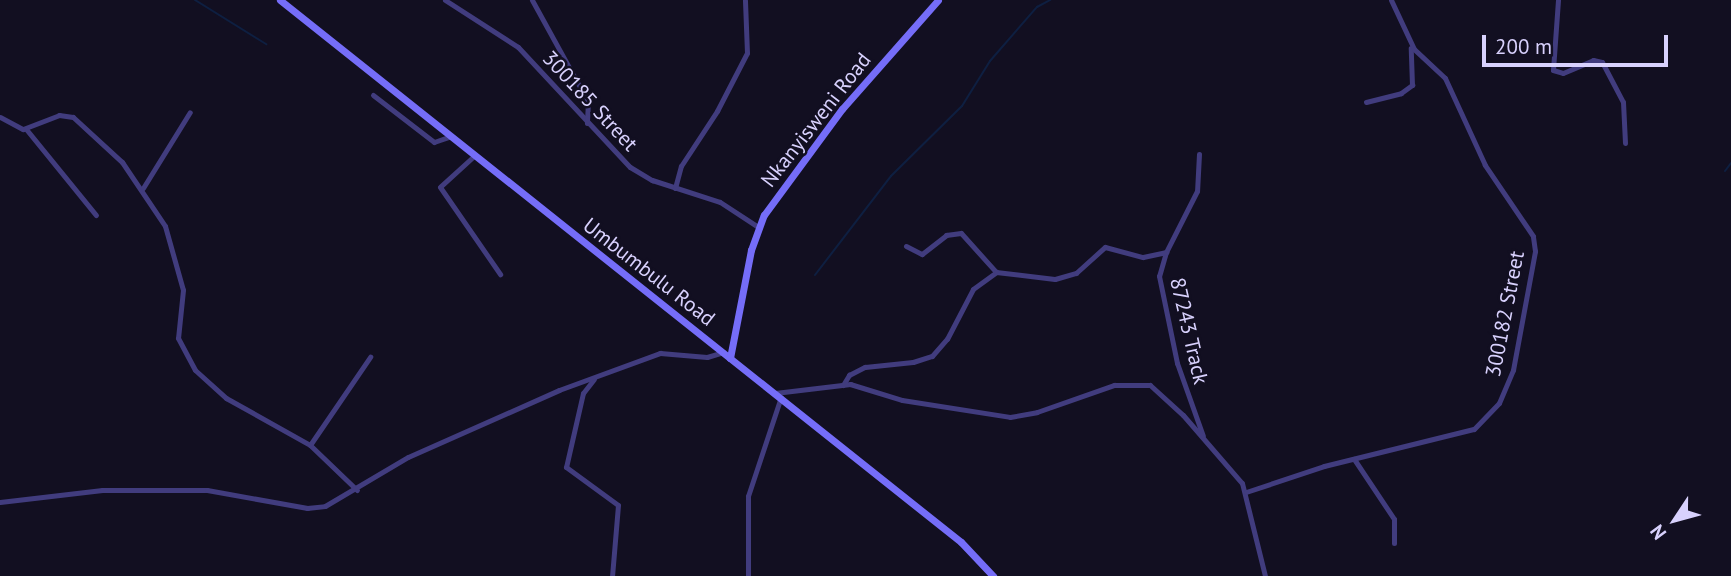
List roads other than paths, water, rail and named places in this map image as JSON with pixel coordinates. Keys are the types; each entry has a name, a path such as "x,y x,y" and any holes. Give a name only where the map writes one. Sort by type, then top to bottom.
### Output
{"main road":[{"name":"Umbumbulu Road","path":"280,0 961,542 993,576"},
{"name":"Nkanyisweni Road","path":"730,358 758,227 819,138 939,0"}],"street":[{"name":"300185 Street","path":"445,0 518,47 630,167 675,188 720,202 758,227"},
{"path":"532,0 588,102 587,124"},
{"path":"675,188 681,166 717,111 747,53 744,0"},
{"name":"300182 Street","path":"1246,492 1354,459 1460,435 1492,414 1513,370 1535,251 1530,230 1485,164 1445,78 1411,44 1391,0"},
{"path":"1558,0 1553,70 1563,73 1593,60 1602,62 1623,102 1625,143"},
{"path":"1366,102 1412,85 1411,44"},
{"path":"373,95 434,142 451,136"},
{"path":"143,188 190,112"},
{"path":"0,117 12,126 26,129 53,116 73,117 122,162 143,188 165,226 183,290 178,338 187,358 208,386 310,445 357,490"},
{"path":"26,129 96,215"},
{"name":"87243 Track","path":"1199,154 1197,191 1159,269 1160,291 1177,363 1204,439"},
{"path":"475,155 440,187 500,274"},
{"path":"906,246 922,254 946,235 961,233 996,272 1055,279 1076,273 1105,247 1143,257 1166,252"},
{"path":"843,385 849,375 865,367 914,362 932,356 947,339 973,289 996,272"},
{"path":"0,502 93,491 207,490 312,508 335,503 408,457 660,352 707,357 723,352"},
{"path":"310,445 370,357"},
{"path":"596,377 583,393 567,469 618,505 612,576"},
{"path":"748,576 748,496 778,395 843,385 864,386 902,400 1010,416 1136,382 1164,395 1204,439 1246,492 1265,576"},
{"path":"1354,459 1394,519 1394,542"}],"waterway":[{"path":"195,0 266,44"},
{"path":"815,275 891,176 962,106 990,61 1037,7 1050,0"},
{"path":"1725,171 1731,163"}]}
